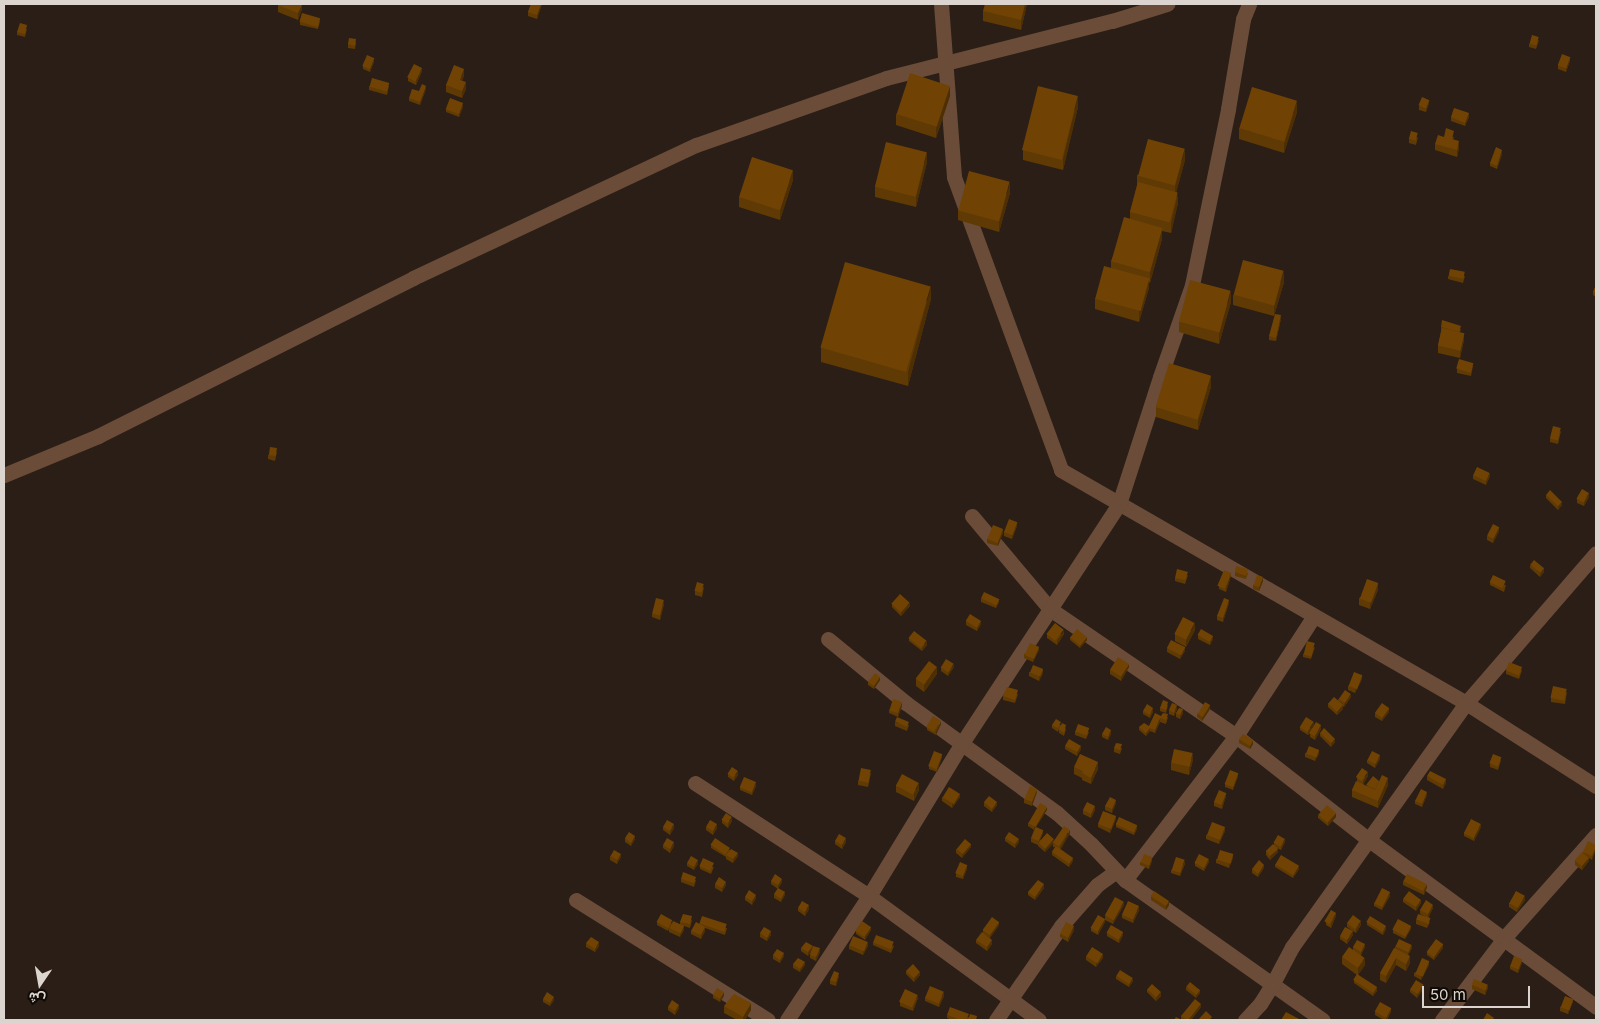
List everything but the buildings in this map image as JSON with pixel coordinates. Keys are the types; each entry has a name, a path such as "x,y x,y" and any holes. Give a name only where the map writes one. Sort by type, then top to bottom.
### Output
{"street":[{"path":"940,4 954,178 1061,470 1466,703 1596,786"},
{"path":"4,475 98,436 412,278 696,144 886,78 1112,21 1167,4"},
{"path":"787,1020 868,896 962,743 1119,504 1192,285 1228,110 1243,18 1248,4"},
{"path":"972,516 1050,609 1236,736 1369,840 1505,937 1596,1007"},
{"path":"1245,1020 1260,1004 1273,984 1292,947 1466,703 1596,553"},
{"path":"996,1020 1044,948 1080,902 1120,876 1236,736 1314,616"},
{"path":"828,639 906,703 1057,813 1091,844 1120,876 1323,1020"},
{"path":"695,783 868,896 1039,1020"},
{"path":"1442,1020 1505,937 1596,835"},
{"path":"576,900 768,1020"}]}
